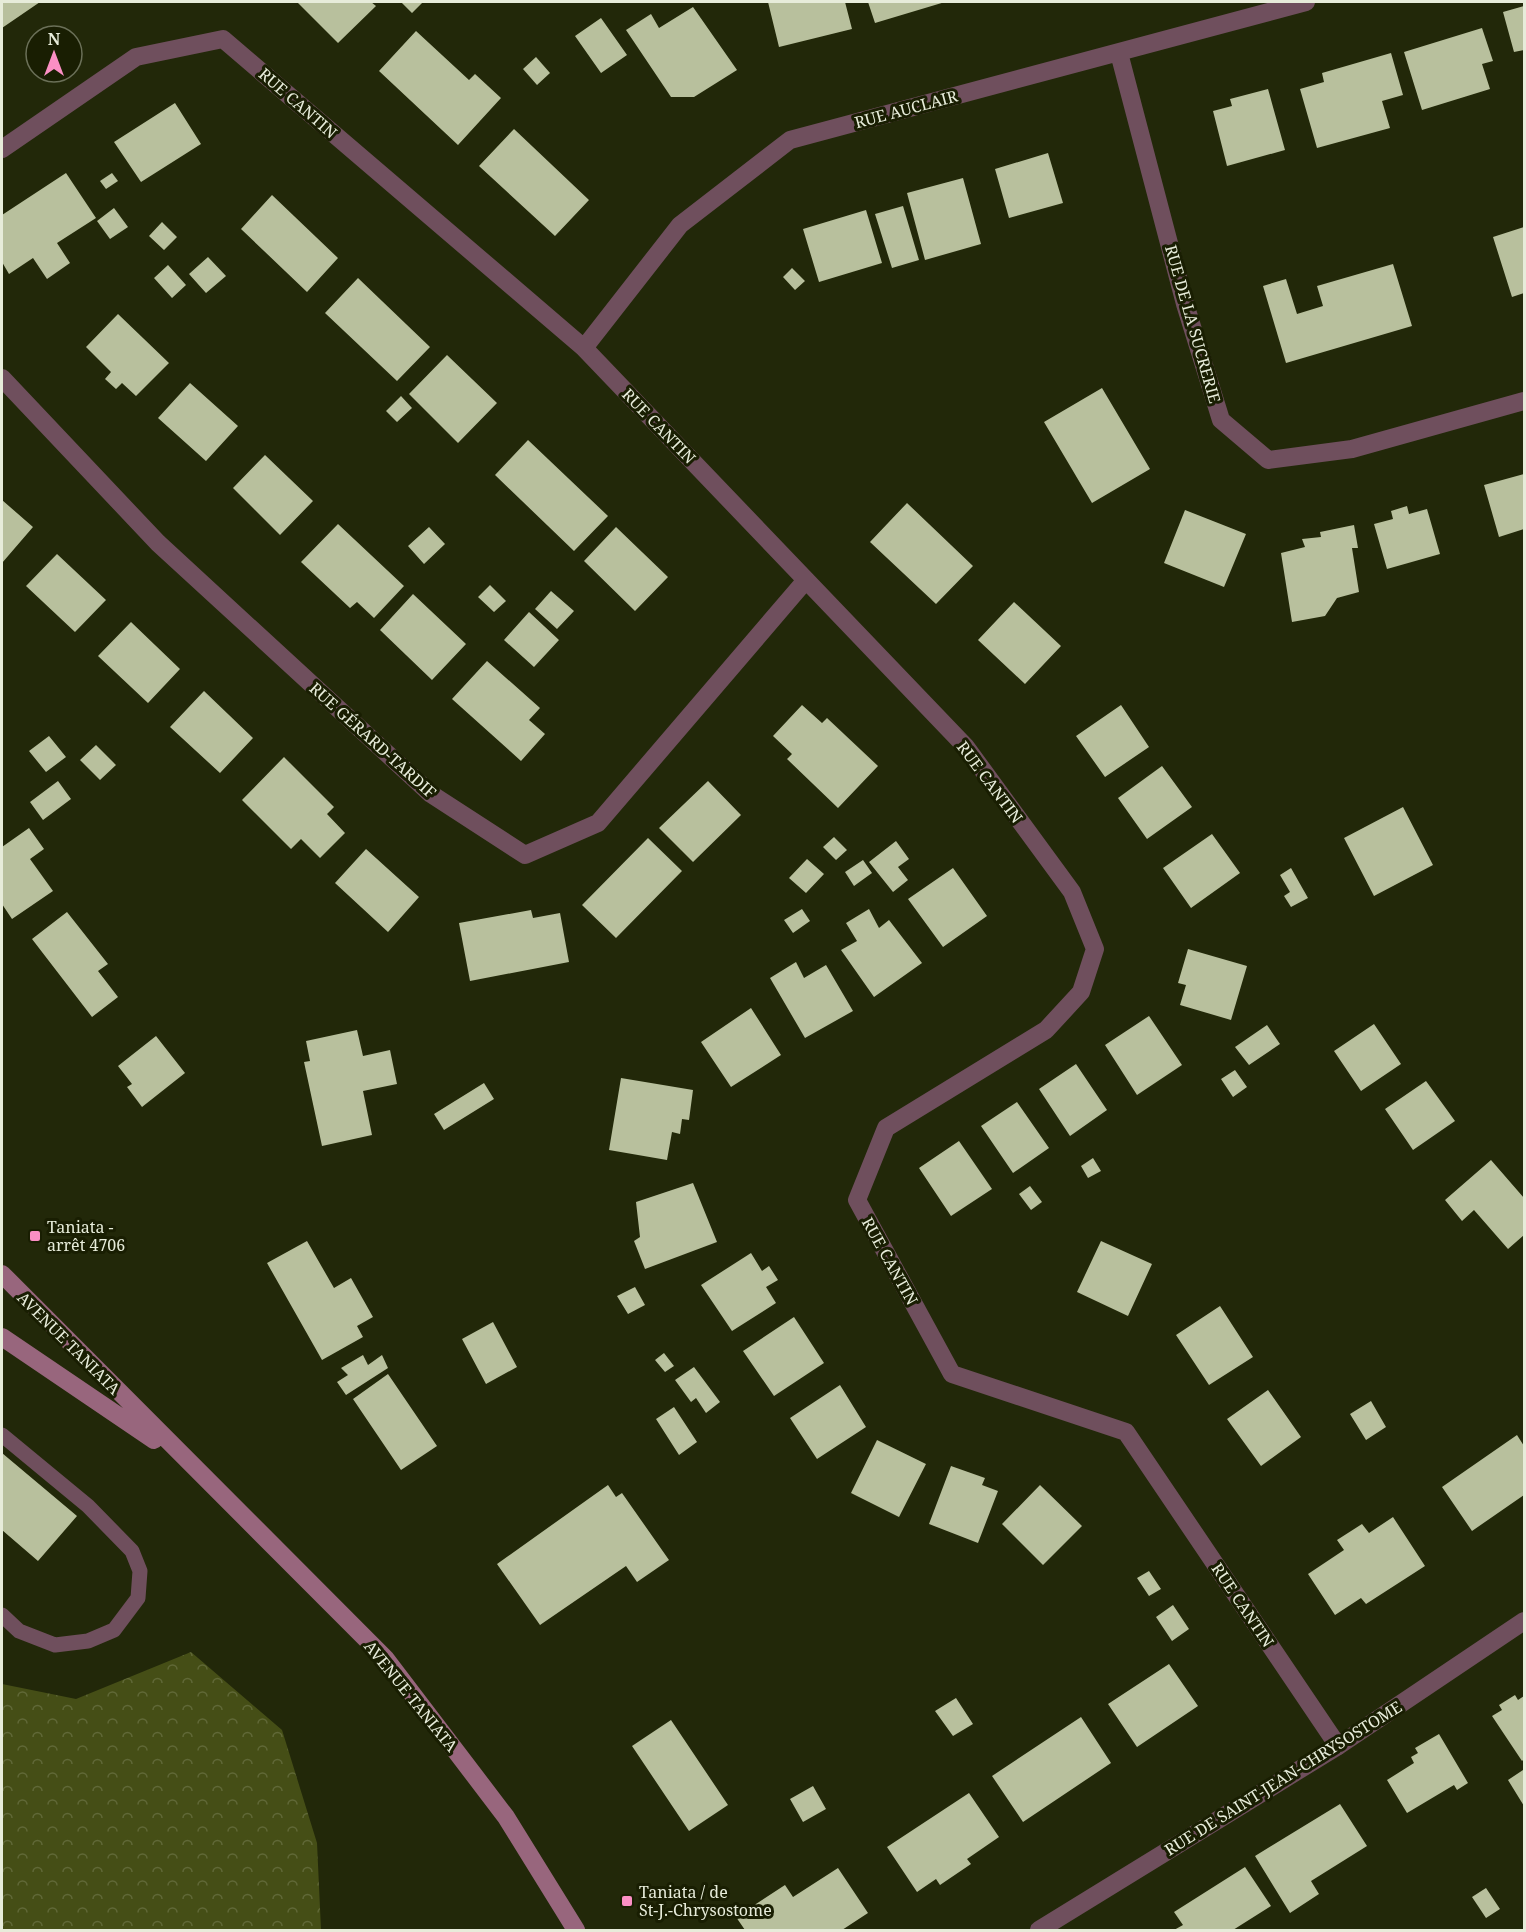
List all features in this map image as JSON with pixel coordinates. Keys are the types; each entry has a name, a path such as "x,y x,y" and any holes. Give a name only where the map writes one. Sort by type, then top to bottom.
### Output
{"main road":[{"name":"AVENUE TANIATA","path":"2,1274 385,1658 506,1817 576,1930"},
{"name":"AVENUE TANIATA","path":"2,1337 188,1462"}],"street":[{"name":"RUE AUCLAIR","path":"584,348 680,225 790,140 1306,2"},
{"name":"RUE CANTIN","path":"2,149 136,57 224,39 584,348 966,747 1072,892 1095,949 1081,992 1046,1030 886,1128 857,1200 952,1374 1126,1432 1338,1746"},
{"name":"RUE DE LA SUCRERIE","path":"1119,53 1185,304 1221,420 1268,460 1352,449 1524,401"},
{"name":"RUE GÉRARD-TARDIF","path":"2,378 158,543 431,794 525,855 598,823 806,580"},
{"name":"RUE DE SAINT-JEAN-CHRYSOSTOME","path":"1039,1930 1338,1746 1524,1621"}],"lane":[{"path":"2,1435 88,1506 132,1551 140,1571 138,1598 114,1630 88,1641 55,1645 19,1631 2,1615"}],"green space":[{"path":"191,1652 282,1730 317,1843 321,1930 2,1930 2,1684 76,1699"}],"building":[{"path":"2,2 40,2 2,28"},
{"path":"297,2 371,2 376,6 338,43"},
{"path":"401,2 423,2 412,13"},
{"path":"768,2 845,2 852,29 779,47"},
{"path":"868,2 945,2 875,23"},
{"path":"1524,6 1524,50 1514,52 1503,12"},
{"path":"693,7 737,70 694,97 671,97 626,30 651,14 659,28"},
{"path":"601,18 627,55 601,73 575,36"},
{"path":"1482,28 1493,61 1482,64 1490,89 1422,110 1404,52"},
{"path":"416,31 469,80 475,74 501,98 458,145 379,71"},
{"path":"1391,53 1403,95 1382,101 1390,128 1317,148 1300,89 1324,82 1322,73"},
{"path":"536,57 550,73 537,85 523,69"},
{"path":"1268,89 1285,150 1227,166 1213,111 1232,106 1230,99"},
{"path":"175,103 201,144 141,182 114,142"},
{"path":"514,129 589,200 555,236 479,166"},
{"path":"1048,153 1063,203 1009,218 995,169"},
{"path":"66,173 96,218 57,243 70,263 47,279 33,258 9,274 2,262 2,215"},
{"path":"112,173 118,181 106,189 100,181"},
{"path":"963,178 981,244 925,260 907,193"},
{"path":"272,195 338,258 307,292 241,229"},
{"path":"903,206 919,260 892,268 875,214"},
{"path":"114,208 128,227 110,239 97,221"},
{"path":"866,210 882,263 819,282 803,229"},
{"path":"162,222 177,237 164,250 149,236"},
{"path":"1524,227 1524,293 1512,297 1493,237"},
{"path":"208,257 226,276 206,293 189,274"},
{"path":"1393,264 1412,326 1286,363 1263,286 1286,279 1297,314 1323,306 1317,286"},
{"path":"168,265 186,285 172,298 154,278"},
{"path":"792,268 805,281 795,290 783,277"},
{"path":"358,278 430,347 397,381 325,313"},
{"path":"118,314 169,363 136,396 122,383 116,389 105,379 111,372 86,347"},
{"path":"447,355 497,403 458,443 409,394"},
{"path":"190,383 238,426 206,461 158,418"},
{"path":"1102,388 1150,469 1092,503 1044,422"},
{"path":"401,396 412,408 397,422 386,411"},
{"path":"528,440 608,516 574,551 495,475"},
{"path":"265,455 313,501 280,535 233,488"},
{"path":"1524,474 1524,529 1499,537 1484,485"},
{"path":"2,500 33,527 2,563"},
{"path":"907,503 973,566 936,604 870,542"},
{"path":"1407,506 1409,514 1427,509 1440,554 1387,569 1374,524 1393,519 1391,511"},
{"path":"1185,510 1246,534 1224,587 1164,563"},
{"path":"338,524 404,586 374,618 357,602 350,608 301,562"},
{"path":"1354,525 1358,548 1352,548 1359,592 1337,598 1325,616 1292,622 1281,553 1305,547 1302,539 1321,537 1320,532"},
{"path":"429,527 445,544 424,564 408,546"},
{"path":"616,527 668,577 635,611 584,561"},
{"path":"57,554 106,600 75,632 26,586"},
{"path":"490,585 506,601 494,612 478,597"},
{"path":"551,591 574,611 557,629 535,609"},
{"path":"413,594 466,644 432,680 380,630"},
{"path":"1014,602 1061,646 1025,684 978,640"},
{"path":"529,612 559,640 534,667 504,640"},
{"path":"131,622 180,669 148,703 98,656"},
{"path":"487,661 540,708 529,720 545,734 521,761 452,699"},
{"path":"204,691 253,738 220,773 170,727"},
{"path":"802,705 822,723 827,718 878,766 838,808 787,759 792,754 773,736"},
{"path":"1121,705 1149,747 1105,777 1076,736"},
{"path":"49,736 66,757 46,772 29,751"},
{"path":"96,745 116,765 100,780 80,760"},
{"path":"284,757 334,807 327,814 345,833 320,858 301,839 291,849 242,800"},
{"path":"1162,766 1192,807 1147,839 1118,798"},
{"path":"58,781 71,799 43,820 30,802"},
{"path":"708,781 741,815 693,862 659,828"},
{"path":"1403,807 1433,865 1374,896 1344,838"},
{"path":"29,828 44,849 30,859 53,891 12,919 2,904 2,847"},
{"path":"1212,834 1240,873 1191,908 1163,868"},
{"path":"834,837 847,850 836,860 823,847"},
{"path":"648,838 682,871 616,938 582,905"},
{"path":"896,841 909,859 898,867 908,880 893,892 869,862"},
{"path":"366,849 419,897 388,932 335,883"},
{"path":"807,859 824,874 806,893 789,878"},
{"path":"863,860 872,873 854,886 845,872"},
{"path":"953,868 987,916 943,947 908,899"},
{"path":"1291,868 1308,898 1291,907 1284,896 1290,892 1280,875"},
{"path":"802,909 810,921 793,933 784,920"},
{"path":"869,909 879,928 889,920 922,963 874,997 841,950 857,941 846,923"},
{"path":"531,910 533,918 560,913 569,962 470,981 459,923"},
{"path":"67,912 108,964 98,971 118,997 92,1017 32,939"},
{"path":"1188,949 1247,966 1231,1020 1180,1005 1186,985 1178,983"},
{"path":"796,962 804,978 826,965 853,1011 805,1038 770,978"},
{"path":"751,1008 781,1055 731,1087 701,1042"},
{"path":"1149,1016 1182,1065 1137,1095 1105,1045"},
{"path":"1374,1024 1401,1064 1361,1091 1334,1051"},
{"path":"1267,1025 1280,1044 1249,1065 1235,1047"},
{"path":"357,1030 363,1056 390,1050 397,1084 363,1091 372,1135 322,1146 304,1062 310,1061 306,1041"},
{"path":"156,1036 185,1073 142,1107 127,1087 132,1084 118,1066"},
{"path":"1076,1064 1107,1110 1070,1136 1039,1089"},
{"path":"1235,1070 1247,1087 1233,1097 1221,1079"},
{"path":"621,1078 693,1090 689,1120 682,1119 680,1134 672,1132 667,1160 609,1150"},
{"path":"1426,1081 1455,1121 1413,1150 1385,1109"},
{"path":"484,1083 494,1099 444,1130 434,1114"},
{"path":"1017,1102 1049,1148 1013,1173 981,1126"},
{"path":"959,1141 992,1189 951,1216 919,1168"},
{"path":"1093,1158 1101,1171 1088,1178 1081,1166"},
{"path":"1491,1160 1524,1198 1524,1235 1508,1249 1474,1210 1462,1221 1445,1200"},
{"path":"693,1183 717,1242 645,1269 634,1241 640,1237 636,1202"},
{"path":"1030,1186 1042,1202 1031,1210 1019,1194"},
{"path":"307,1241 334,1288 351,1278 373,1317 357,1326 363,1337 322,1360 267,1263"},
{"path":"1101,1241 1152,1264 1128,1316 1077,1292"},
{"path":"751,1253 762,1271 769,1266 778,1280 766,1287 776,1303 732,1331 701,1285"},
{"path":"635,1287 645,1305 628,1314 617,1296"},
{"path":"1220,1306 1253,1357 1209,1385 1176,1335"},
{"path":"794,1317 824,1363 774,1396 743,1351"},
{"path":"493,1322 517,1367 486,1384 462,1339"},
{"path":"664,1353 674,1366 665,1372 655,1360"},
{"path":"363,1355 368,1365 382,1355 388,1368 346,1395 337,1382 348,1375 341,1368"},
{"path":"694,1367 720,1402 706,1413 696,1398 691,1402 675,1380"},
{"path":"388,1374 437,1446 401,1470 353,1399"},
{"path":"840,1385 866,1427 817,1459 790,1418"},
{"path":"1268,1390 1301,1437 1261,1466 1227,1419"},
{"path":"1371,1401 1386,1427 1366,1440 1350,1414"},
{"path":"674,1407 697,1442 679,1455 656,1419"},
{"path":"1517,1435 1524,1446 1524,1495 1472,1531 1442,1487"},
{"path":"877,1440 926,1464 899,1517 851,1493"},
{"path":"2,1453 77,1516 38,1561 2,1530"},
{"path":"951,1466 985,1478 982,1485 998,1491 978,1543 929,1524"},
{"path":"608,1485 616,1497 622,1493 669,1560 637,1582 626,1566 540,1625 497,1564"},
{"path":"1040,1485 1082,1526 1043,1565 1002,1524"},
{"path":"1393,1517 1425,1566 1366,1604 1361,1598 1335,1615 1308,1574 1344,1550 1337,1540 1362,1524 1369,1533"},
{"path":"1149,1571 1161,1589 1149,1596 1137,1578"},
{"path":"1173,1605 1189,1629 1172,1641 1156,1617"},
{"path":"1169,1664 1198,1706 1137,1747 1108,1704"},
{"path":"1515,1695 1518,1700 1524,1696 1524,1759 1522,1761 1492,1716 1502,1710 1499,1705"},
{"path":"956,1698 973,1724 953,1736 935,1711"},
{"path":"1081,1717 1111,1763 1023,1822 992,1776"},
{"path":"671,1720 728,1805 689,1831 632,1746"},
{"path":"1439,1734 1468,1783 1457,1790 1454,1785 1407,1813 1387,1780 1414,1763 1411,1757 1418,1753 1415,1748"},
{"path":"1524,1771 1524,1806 1508,1780"},
{"path":"813,1786 826,1809 803,1822 790,1799"},
{"path":"969,1793 999,1837 967,1859 971,1864 940,1885 936,1879 917,1892 887,1847"},
{"path":"1340,1804 1367,1846 1311,1881 1319,1894 1290,1913 1255,1856"},
{"path":"1245,1867 1271,1906 1233,1930 1174,1930 1183,1925 1174,1912"},
{"path":"838,1868 868,1913 842,1930 745,1930 736,1917 785,1885 793,1897"},
{"path":"1486,1888 1500,1909 1486,1918 1472,1897"}],"place":[{"name":"Taniata - arrêt 4706","path":"35,1236"},
{"name":"Taniata / de St-J.-Chrysostome","path":"627,1901"}]}
